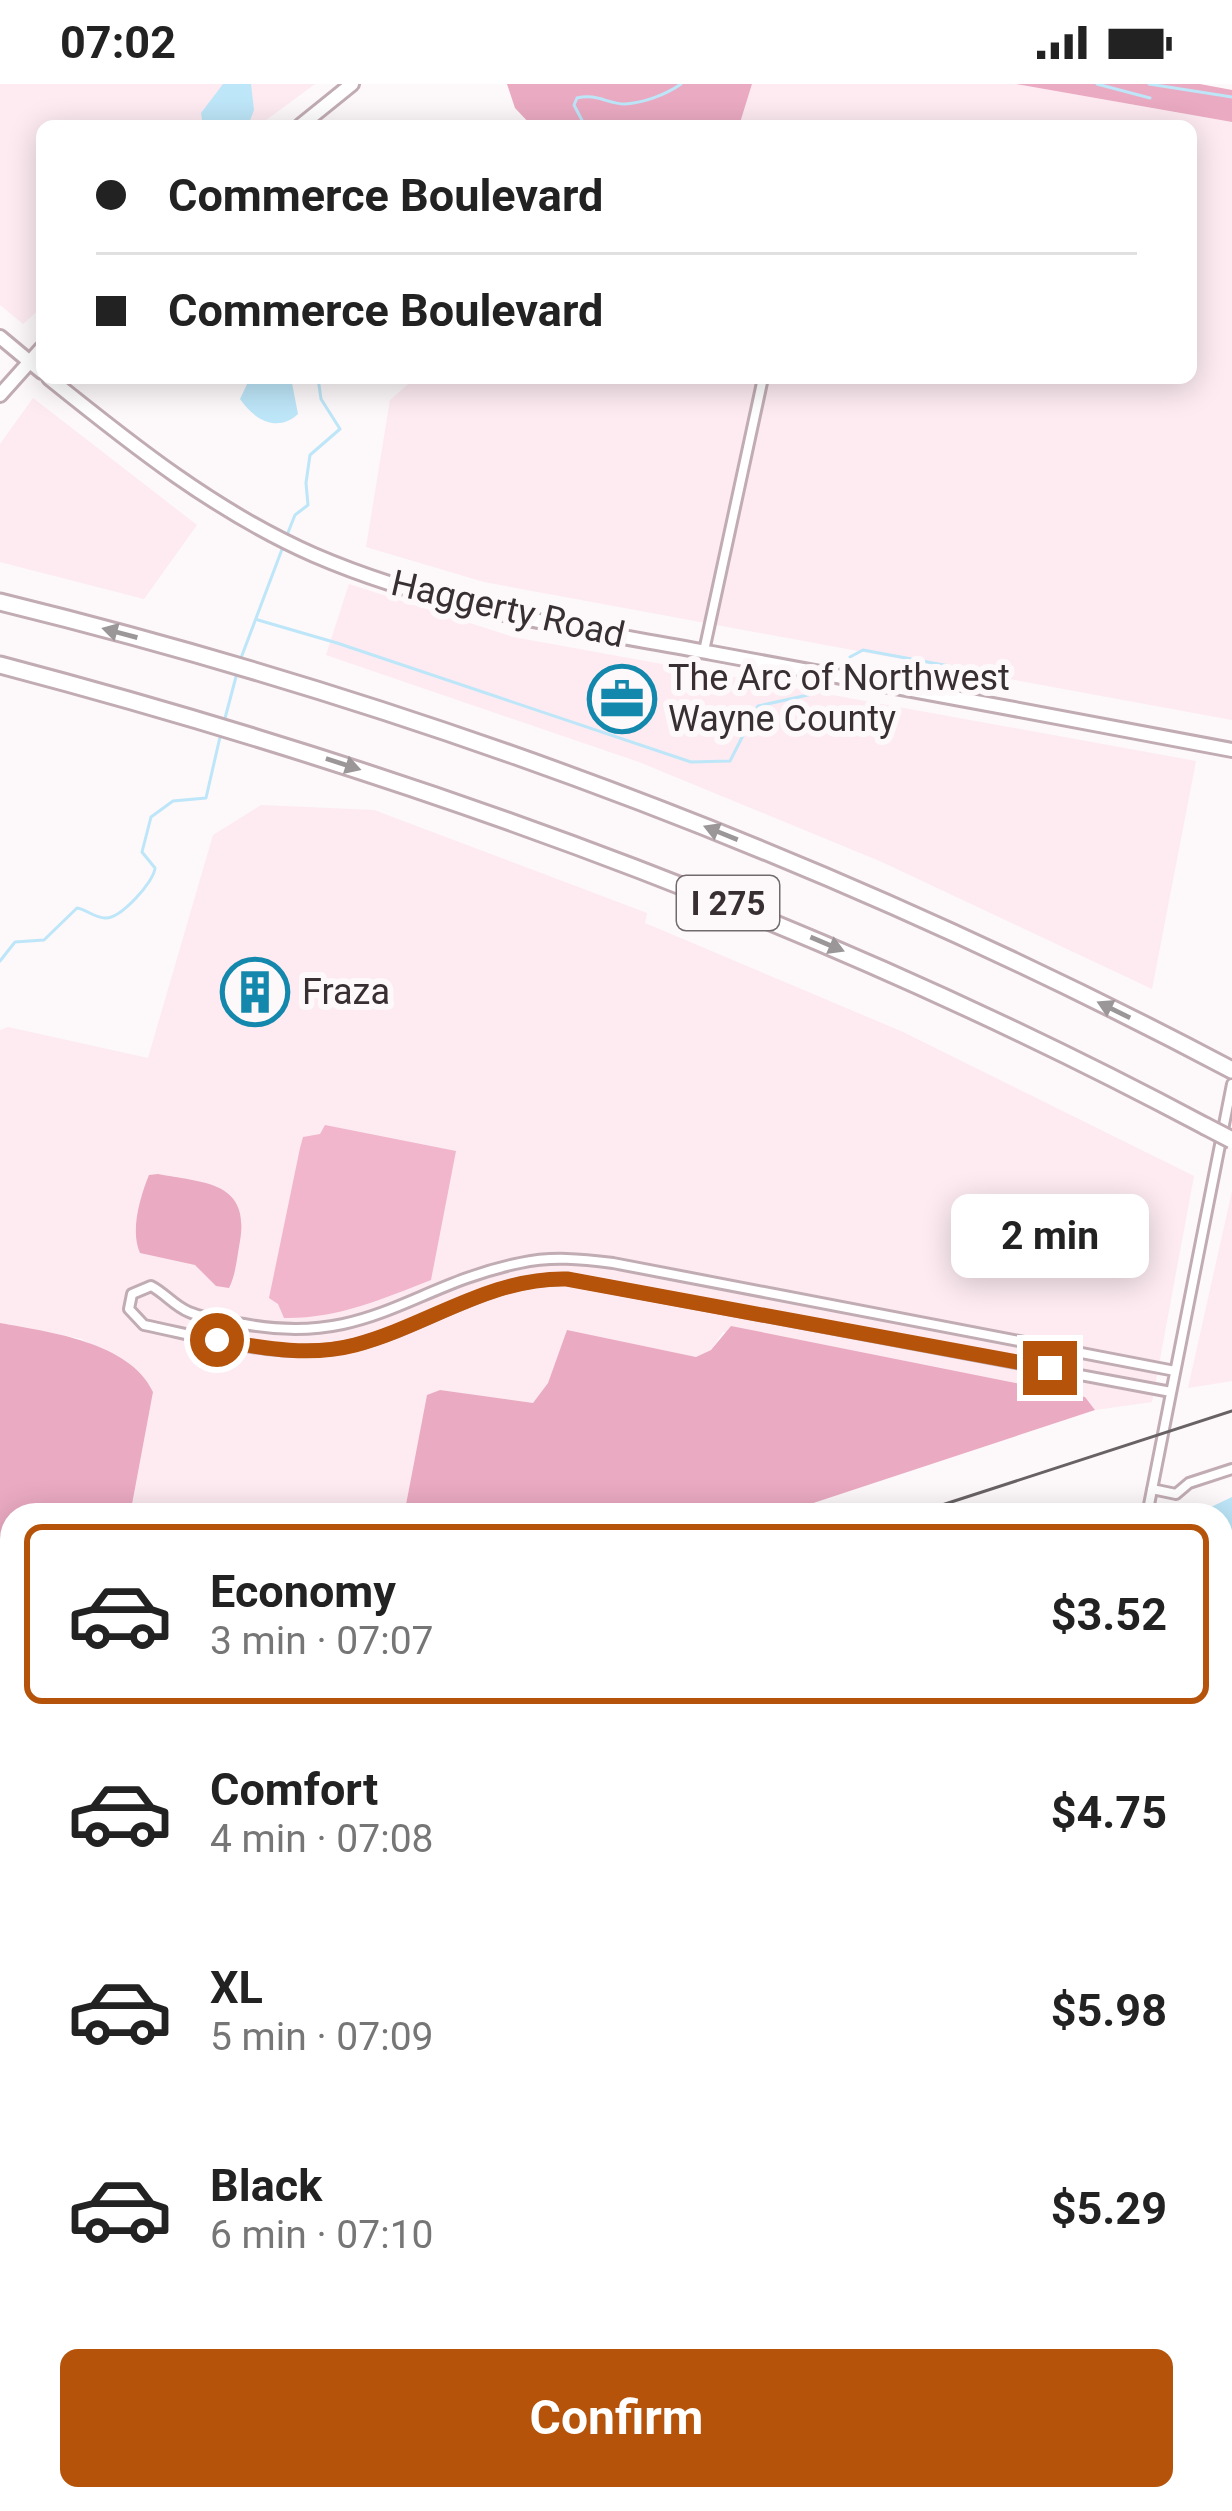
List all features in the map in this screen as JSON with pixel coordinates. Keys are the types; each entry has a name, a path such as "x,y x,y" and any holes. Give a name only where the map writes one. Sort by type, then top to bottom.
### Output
{"highway":[{"name":"I 275","path":"0,602 239,667 472,740 774,855 972,940 1226,1067"},
{"name":"I 275","path":"0,665 224,727 550,833 924,987 1232,1140"}],"main road":[{"path":"308,120 352,84"},
{"path":"0,337 36,367"},
{"path":"0,395 36,354"},
{"name":"Haggerty Road","path":"57,384 154,460 278,537 340,566 458,603 1232,750"}],"street":[{"path":"704,651 762,384"},
{"path":"1149,1503 1232,1084"},
{"path":"1171,1392 625,1287 555,1279 486,1293 376,1339 340,1348 279,1350 192,1335 138,1322 129,1310 132,1294 151,1286 197,1315 280,1330 329,1329 370,1319 480,1275 542,1259 589,1260 1175,1371"},
{"path":"625,1287 629,1267"},
{"path":"480,1275 486,1293"},
{"path":"804,1321 808,1300"},
{"path":"192,1335 197,1315"},
{"path":"933,1345 937,1325"},
{"path":"1050,1368 1054,1348"},
{"path":"1152,1489 1175,1494 1189,1483 1232,1469"}],"shaded area":[{"path":"0,84 315,84 266,120 36,120 36,312 23,324 0,305"},
{"path":"507,84 752,84 741,120 526,120 515,108"},
{"path":"752,84 1016,84 1232,122 1232,720 484,582 366,547 390,400 408,384 1197,384 1197,120 741,120"},
{"path":"1016,84 1200,84 1232,90 1232,122"},
{"path":"33,398 197,525 144,599 0,562 0,444"},
{"path":"349,584 513,637 1196,761 1152,989 882,862 639,762 326,655"},
{"path":"261,805 374,810 647,913 645,923 903,1032 1194,1176 1152,1402 1095,1410 1085,1397 723,1332 711,1350 696,1357 567,1331 548,1383 533,1404 440,1390 427,1396 406,1503 132,1503 153,1392 82,1339 0,1323 0,1030 8,1027 148,1058 213,835"},
{"path":"325,1125 456,1151 431,1280 341,1311 284,1318 269,1298 300,1148 303,1137 320,1134"},
{"path":"149,1175 220,1188 238,1206 240,1241 229,1288 216,1286 195,1265 140,1253 136,1224 140,1204"},
{"path":"1232,1191 1232,1381 1188,1388"},
{"path":"0,1323 86,1342 126,1361 142,1375 153,1392 132,1503 0,1503"},
{"path":"731,1326 1085,1397 1095,1410 813,1503 406,1503 427,1395 440,1390 533,1403 548,1383 567,1330 696,1357 711,1350"}],"water":[{"path":"223,84 251,84 250,120 202,120 201,113"},
{"path":"247,384 292,384 298,414 282,423 267,422 240,399"}],"waterway":[{"path":"582,120 574,105 577,98 632,103 681,84"},
{"path":"1097,84 1150,98"},
{"path":"1149,84 1232,97"},
{"path":"287,535 295,515 308,505 310,455 340,429 321,399 319,384"},
{"path":"241,658 284,544"},
{"path":"258,620 691,762 730,761 758,706 808,695"},
{"path":"850,657 863,650 1003,676"},
{"path":"224,722 237,673"},
{"path":"0,961 15,942 44,940 77,908 106,918 136,898 155,868 142,852 151,817 173,801 206,798 220,737"}],"railway":[{"path":"948,1503 1232,1411"}],"place":[{"name":"The Arc of Northwest Wayne County","path":"622,699"},
{"name":"Fraza","path":"255,992"}],"route":[{"path":"217,1340 279,1350 340,1348 376,1339 486,1293 531,1281 567,1279 1050,1368"}]}
